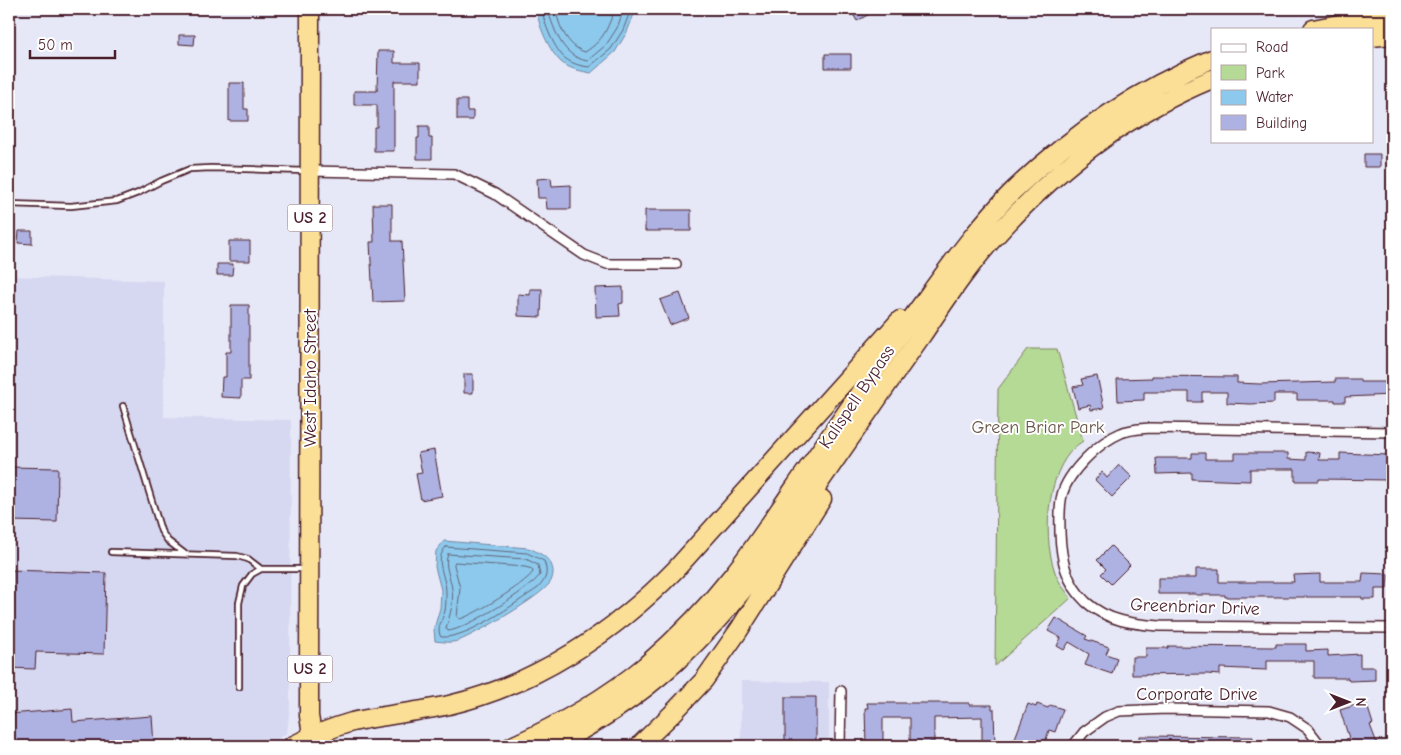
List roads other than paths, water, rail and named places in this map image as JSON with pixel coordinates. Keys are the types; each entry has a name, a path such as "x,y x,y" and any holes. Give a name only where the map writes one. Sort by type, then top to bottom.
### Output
{"highway":[{"name":"West Idaho Street","path":"310,9 309,716 314,741"},
{"path":"1318,28 1392,17"},
{"path":"1374,37 1392,35"},
{"name":"Kalispell Bypass","path":"512,746 566,719 622,683 659,653 704,609 746,558 934,287 990,215 1012,193 1064,146 1122,104 1162,82 1211,59"},
{"name":"Kalispell Bypass","path":"551,746 616,710 665,673 696,643 737,597 773,551 967,271 1001,229 1029,200 1106,136 1170,98 1211,79"},
{"path":"292,746 314,741 352,722 448,705 483,695 544,668 611,627 676,569 888,331 934,287"},
{"path":"639,746 704,680 842,468 859,437 872,407"}],"street":[{"path":"310,171 454,174 495,194 584,255 607,264 676,264"},
{"name":"Greenbriar Drive","path":"1392,432 1150,428 1129,430 1110,439 1078,467 1066,485 1060,505 1060,547 1068,576 1073,586 1086,602 1115,619 1137,624 1160,626 1392,628"},
{"path":"840,746 841,691"},
{"name":"Corporate Drive","path":"1073,746 1084,732 1105,717 1119,711 1166,709 1269,711 1290,717 1308,729 1321,746"}],"lane":[{"path":"9,204 71,206 117,201 190,169 310,171"},
{"path":"123,406 162,530 168,541 185,554"},
{"path":"111,552 237,556 248,559 261,569"},
{"path":"239,687 239,602 243,586 252,574 261,569 310,570"}],"water":[{"path":"537,9 636,9 627,32 615,52 591,73 575,69 561,62 549,45 542,30"},
{"path":"444,541 528,548 544,556 551,564 553,575 551,581 523,605 478,631 455,642 435,641 434,629 440,608 441,590 435,567 436,551"}],"park label":[{"name":"Green Briar Park","path":"1038,427"}]}
